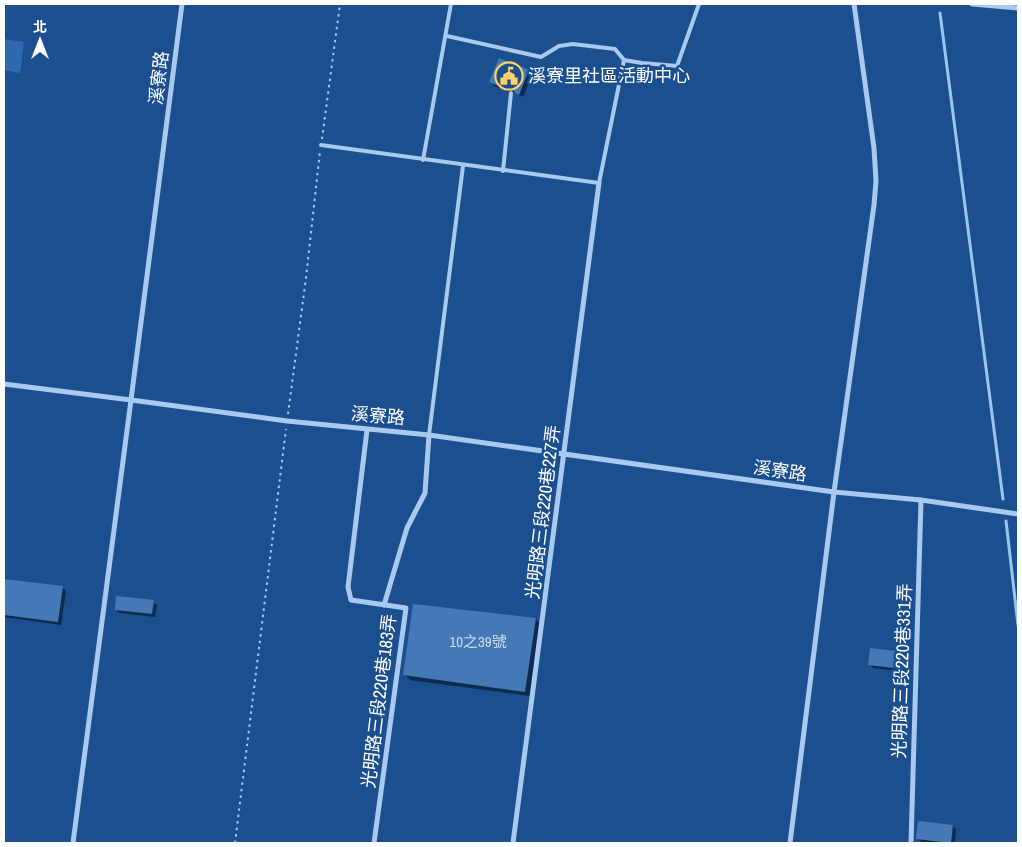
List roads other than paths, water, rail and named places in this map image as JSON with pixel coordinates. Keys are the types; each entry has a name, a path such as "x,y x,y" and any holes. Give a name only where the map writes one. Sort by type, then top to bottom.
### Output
{"street":[{"name":"溪寮路","path":"182,4 131,400 287,421 429,435 834,492 921,500 1018,514"},
{"path":"790,843 834,492 876,181 874,148 854,4"},
{"path":"972,4 1018,8"},
{"name":"光明路三段220巷227弄","path":"514,843 599,183"},
{"path":"4,384 131,400 74,843"},
{"name":"光明路三段220巷183弄","path":"367,430 348,587 350,600 406,608 374,843"},
{"path":"384,605 407,528 425,493 429,435"},
{"name":"光明路三段220巷331弄","path":"911,843 921,500"}],"lane":[{"path":"423,160 451,4"},
{"path":"446,36 541,57 559,46 586,45 615,49 624,60 677,66 699,4"},
{"path":"321,146 599,183 624,60"},
{"path":"503,171 511,93"},
{"path":"429,435 463,166"}],"waterway":[{"path":"940,13 1003,499"},
{"path":"1006,521 1018,625"}],"place":[{"name":"溪寮里社區活動中心","path":"509,76"}]}
